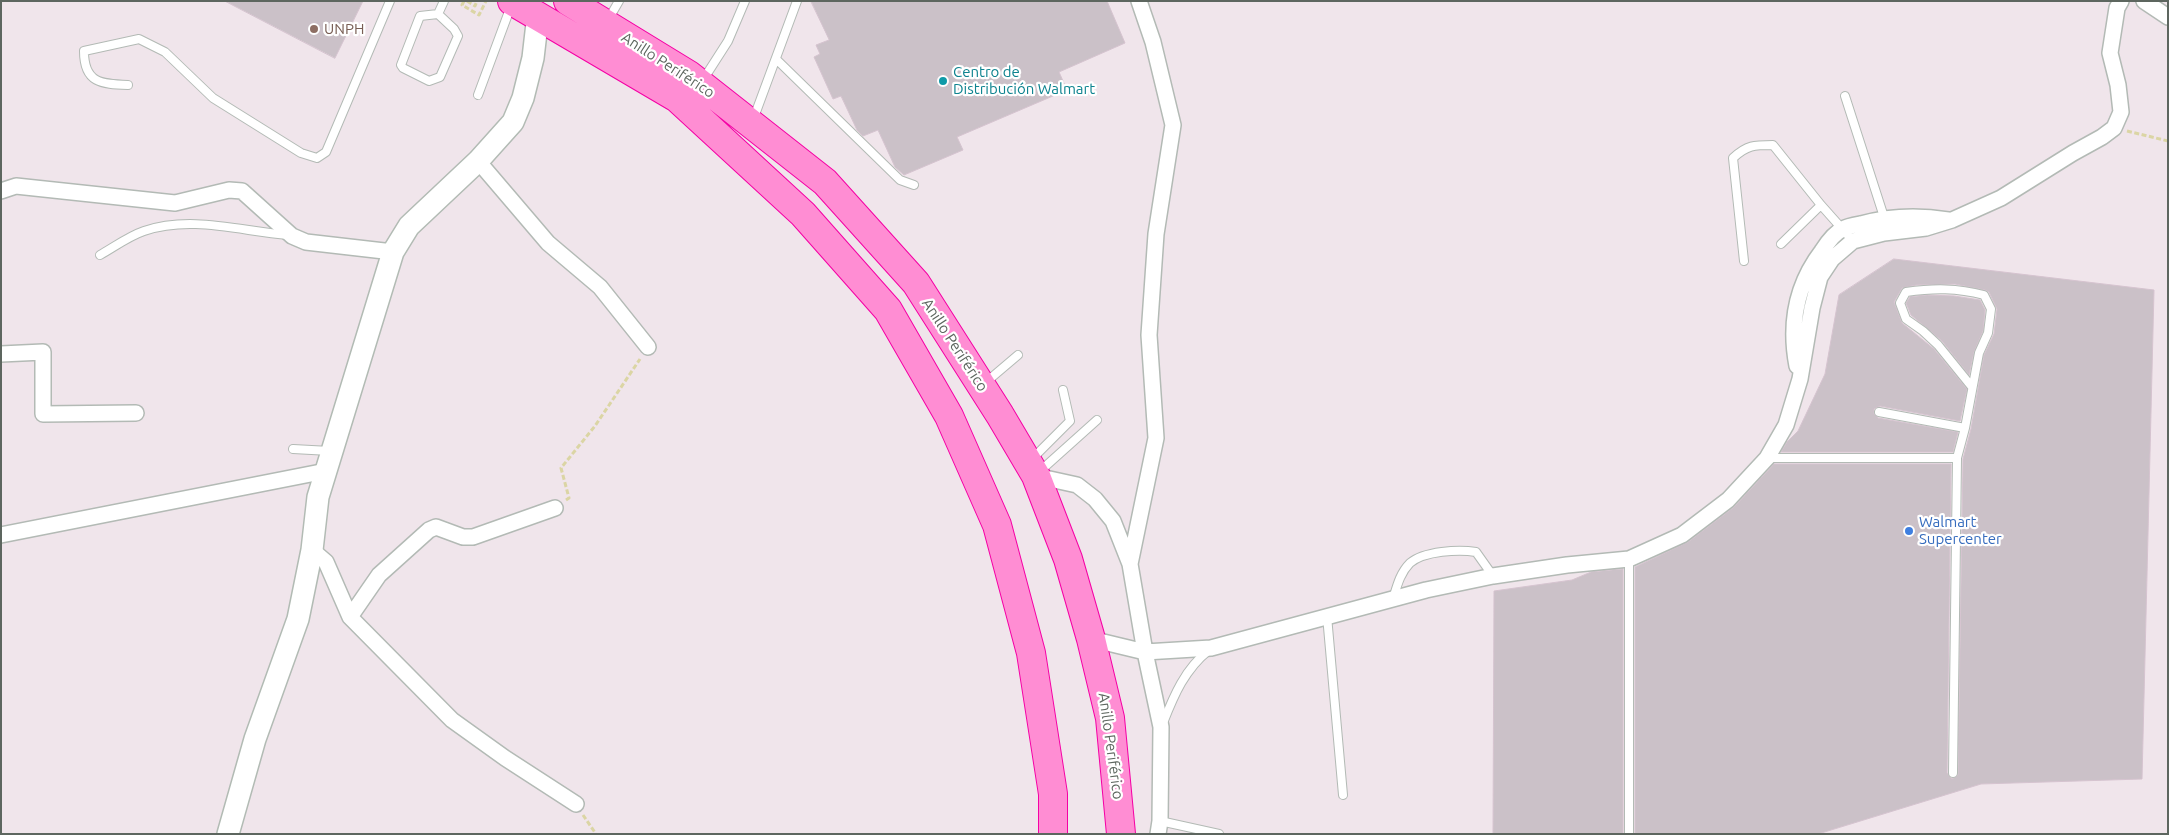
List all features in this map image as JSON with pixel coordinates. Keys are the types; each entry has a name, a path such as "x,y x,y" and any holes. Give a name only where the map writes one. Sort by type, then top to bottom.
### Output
{"highway":[{"name":"Anillo Periférico","path":"568,1 612,13 825,182 916,283 1032,469 1068,559 1091,639 1110,718 1122,834"},
{"name":"Anillo Periférico","path":"512,2 538,15 677,98 803,214 888,310 949,416 996,525 1030,652 1053,794 1053,834"}],"main road":[{"path":"228,834 255,740 298,619 312,550 318,497 393,252 409,226 478,161 513,122 523,98 534,58 538,15"}],"street":[{"path":"1130,564 1156,438 1150,335 1156,234 1173,125 1154,42 1139,1"},
{"path":"1091,639 1145,652 1211,648 1426,590 1493,576 1567,565 1628,559 1682,535 1728,500 1767,458 1786,425 1800,379 1812,308 1820,277 1832,259 1853,241 1884,233 1926,228 1952,220 2001,198 2073,153 2102,138 2114,128 2121,112 2118,85 2110,53 2117,8 2121,1"},
{"path":"2144,1 2168,17"},
{"path":"478,161 548,243 600,287 648,347"},
{"path":"1,192 16,186 175,203 229,190 242,191 292,236 306,242 393,252"},
{"path":"1800,379 1795,354 1793,328 1796,301 1808,270 1830,240 1842,229 1884,217 1926,216 1952,220"},
{"path":"1,354 44,352 43,414 136,414"},
{"path":"1,535 329,461"},
{"path":"1032,469 1077,485 1095,498 1113,521 1130,564 1145,652 1161,728 1159,827"},
{"path":"350,617 379,575 429,530 436,527 463,537 473,537 556,508"},
{"path":"312,550 326,562 350,617 452,720 505,758 576,804"}],"lane":[{"path":"128,85 97,82 89,74 84,64 84,51 140,39 165,52 213,98 301,153 317,158 326,152 390,1"},
{"path":"438,14 444,1"},
{"path":"701,84 728,41 745,1"},
{"path":"751,124 797,1"},
{"path":"478,94 512,2"},
{"path":"438,14 454,29 458,36 440,77 429,81 401,65 420,16 438,14"},
{"path":"776,59 900,180 914,185"},
{"path":"1845,96 1884,217"},
{"path":"1744,261 1733,158 1744,148 1773,145 1821,206 1853,241"},
{"path":"1781,244 1821,206"},
{"path":"100,255 143,232 177,224 194,223 292,236"},
{"path":"1953,774 1957,458 1965,428 1979,353 1988,333 1991,309 1984,296 1965,290 1934,288 1906,292 1900,303 1906,319 1938,345 1972,387"},
{"path":"981,386 1018,354"},
{"path":"1032,469 1070,422 1063,390"},
{"path":"1879,412 1965,428"},
{"path":"1032,469 1097,420"},
{"path":"293,449 329,461"},
{"path":"1767,458 1957,458"},
{"path":"1393,599 1398,582 1411,562 1440,552 1463,550 1476,552 1493,576"},
{"path":"1628,559 1629,834"},
{"path":"1327,616 1343,794"},
{"path":"1161,728 1179,684 1197,659 1211,648"},
{"path":"1159,827 1219,834"}],"path":[{"path":"477,1 475,6 465,1 462,5 479,15 486,1"},
{"path":"2114,128 2168,141"},
{"path":"556,508 568,498 561,468 595,426 648,347"},
{"path":"576,804 596,834"}],"building":[{"name":"UNPH","path":"225,1 363,1 335,58"},
{"name":"Centro de Distribución Walmart","path":"811,1 1107,1 1125,43 1059,72 1067,90 957,137 963,150 904,175 895,167 878,130 863,136 857,130 841,96 833,99 814,57 820,54 816,45 829,40"},
{"name":"Walmart Supercenter","path":"1894,259 2154,290 2142,779 1981,784 1818,834 1635,834 1635,567 1688,542 1734,507 1774,464 1951,464 1947,773 1952,779 1958,775 1963,459 1971,429 1984,355 1994,334 1997,309 1989,292 1955,284 1916,285 1902,288 1894,302 1902,323 1934,349 1967,389 1960,421 1880,406 1874,409 1874,414 1878,418 1958,432 1953,452 1781,452 1787,442 1798,431 1825,374 1839,295"},
{"path":"1927,295 1954,296 1980,300 1985,310 1983,331 1974,352 1969,375 1942,341 1911,315 1906,303 1910,297"},
{"path":"1623,569 1623,834 1493,834 1494,591 1572,580 1591,572"}],"place":[{"name":"UNPH","path":"314,29"},
{"name":"Centro de Distribución Walmart","path":"943,81"},
{"name":"Walmart Supercenter","path":"1909,531"}]}
